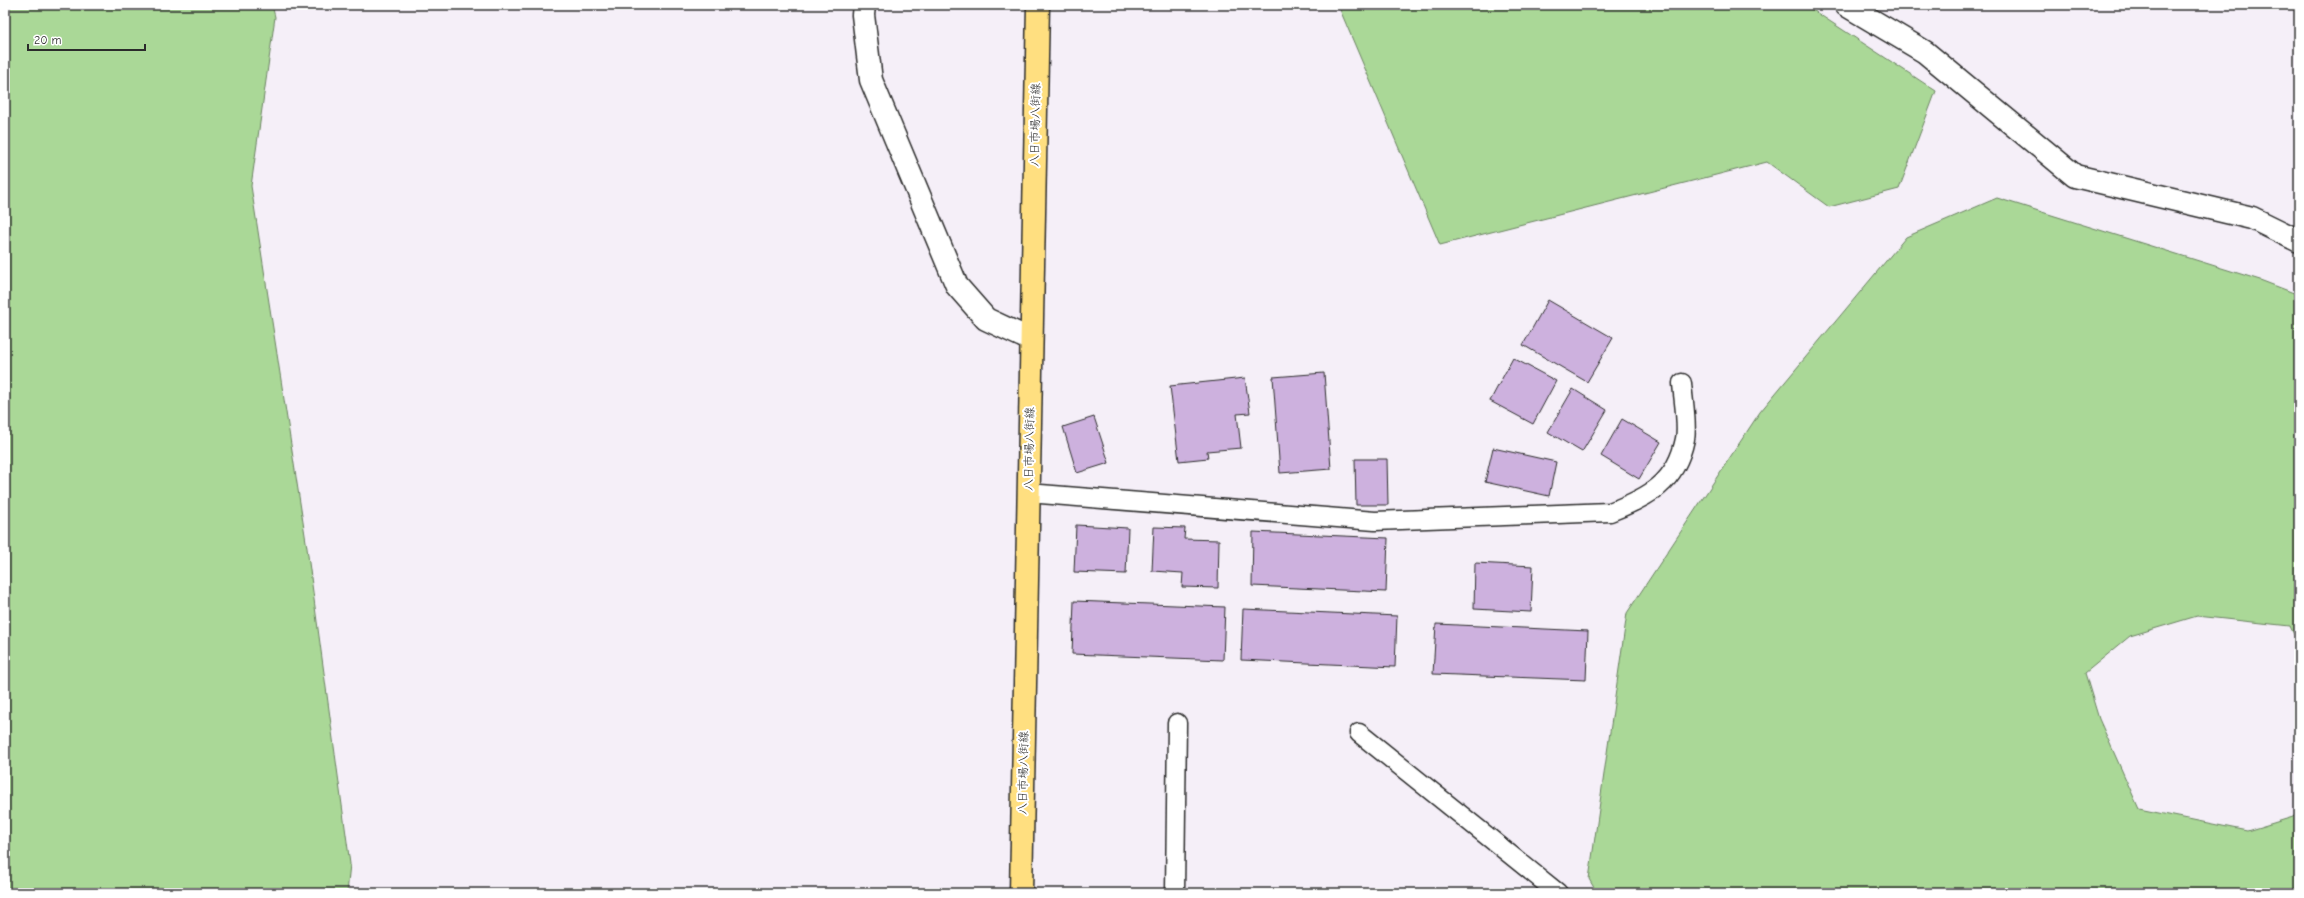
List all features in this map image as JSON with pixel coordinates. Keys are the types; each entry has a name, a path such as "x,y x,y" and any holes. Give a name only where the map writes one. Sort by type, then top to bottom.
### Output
{"main road":[{"name":"八日市場八街線","path":"1021,893 1038,5"}],"street":[{"path":"864,5 863,15 871,80 956,286 986,319 1031,340"},
{"path":"1846,5 1925,52 2075,176 2252,218 2299,241"}],"lane":[{"path":"1028,493 1375,521 1610,512 1640,501 1673,473 1686,438 1682,383"},
{"path":"1175,893 1176,723"},
{"path":"1359,733 1558,893"}],"green space":[{"path":"5,5 272,5 275,17 251,186 307,548 350,864 347,893 5,893"},
{"path":"1338,5 1805,5 1936,91 1899,189 1829,207 1767,162 1440,245"},
{"path":"1997,198 2260,280 2299,295 2299,645 2290,626 2197,616 2130,636 2085,673 2099,719 2139,809 2247,831 2293,817 2299,811 2299,893 1597,893 1589,879 1627,613 1760,412 1906,237"}],"building":[{"path":"1548,300 1613,338 1587,382 1523,345"},
{"path":"1513,358 1556,381 1533,424 1490,401"},
{"path":"1324,373 1331,469 1280,473 1273,377"},
{"path":"1245,378 1250,413 1237,414 1241,448 1207,451 1208,458 1179,461 1170,386"},
{"path":"1573,389 1607,410 1582,452 1548,432"},
{"path":"1094,417 1109,463 1077,473 1063,427"},
{"path":"1622,419 1661,442 1639,479 1601,456"},
{"path":"1493,448 1556,462 1549,496 1485,482"},
{"path":"1355,459 1387,459 1388,505 1356,505"},
{"path":"1076,525 1128,528 1126,574 1074,572"},
{"path":"1154,527 1185,528 1184,539 1219,540 1218,588 1182,587 1183,573 1152,571"},
{"path":"1253,532 1388,538 1386,592 1252,586"},
{"path":"1475,563 1533,566 1531,612 1474,609"},
{"path":"1074,601 1225,607 1223,660 1072,654"},
{"path":"1243,609 1397,616 1395,667 1241,660"},
{"path":"1436,624 1588,631 1586,680 1433,674"}]}
